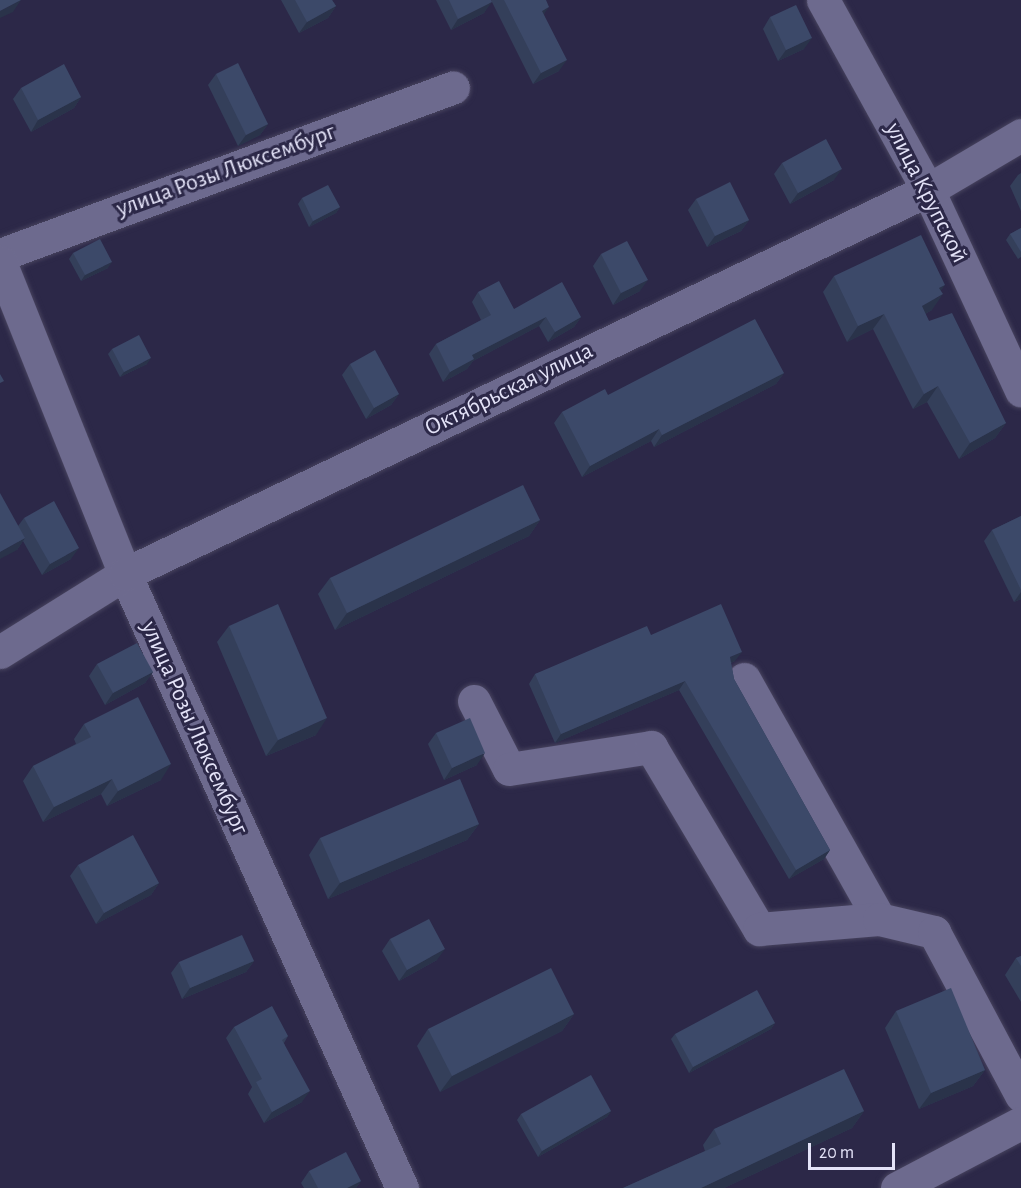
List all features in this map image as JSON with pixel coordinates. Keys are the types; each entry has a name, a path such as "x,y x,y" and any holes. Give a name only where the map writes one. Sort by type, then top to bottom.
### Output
{"street":[{"name":"улица Крупской","path":"823,0 928,190 1021,390"},
{"name":"улица Розы Люксембург","path":"0,255 453,87"},
{"name":"Октябрьская улица","path":"0,652 125,574 928,190 1021,135"},
{"name":"улица Розы Люксембург","path":"0,262 125,574 402,1188"},
{"path":"744,679 879,919"},
{"path":"474,701 509,770 651,747 759,929 879,919 934,932 1021,1095"},
{"path":"897,1188 1021,1123"}],"building":[{"path":"0,0 21,0 0,11"},
{"path":"295,0 332,0 336,6 307,22"},
{"path":"449,0 491,0 492,2 458,19"},
{"path":"504,0 546,0 549,7 542,11 567,60 541,73"},
{"path":"796,5 812,38 786,50 770,17"},
{"path":"238,63 268,124 246,135 216,74"},
{"path":"64,64 81,97 38,120 21,88"},
{"path":"826,139 842,169 798,193 782,163"},
{"path":"730,182 749,220 715,236 696,199"},
{"path":"328,185 340,207 313,221 302,198"},
{"path":"1021,228 1021,252 1010,234"},
{"path":"921,235 945,285 939,288 943,294 922,306 929,321 952,313 1006,423 970,443 938,386 924,394 884,314 858,326 834,276"},
{"path":"100,239 112,262 85,275 73,253"},
{"path":"627,241 648,280 621,293 601,254"},
{"path":"499,281 514,309 562,282 581,317 555,332 546,317 472,355 474,359 450,372 436,344 491,315 478,292"},
{"path":"755,319 784,373 662,435 659,429 590,466 562,412 605,389 608,395"},
{"path":"139,335 151,358 124,372 112,349"},
{"path":"375,350 399,394 374,408 350,364"},
{"path":"523,485 540,520 347,613 330,578"},
{"path":"0,493 25,538 0,552"},
{"path":"54,501 79,548 50,564 24,518"},
{"path":"1021,516 1021,590 992,530"},
{"path":"278,604 327,718 278,740 229,626"},
{"path":"721,604 742,652 730,657 734,679 830,850 796,870 685,681 561,734 535,674 647,626 651,635"},
{"path":"137,643 153,672 113,693 97,664"},
{"path":"138,697 171,764 118,791 112,779 54,807 33,766 91,737 84,724"},
{"path":"470,718 485,753 452,768 436,733"},
{"path":"460,779 479,824 340,883 320,838"},
{"path":"133,835 159,883 104,913 78,865"},
{"path":"429,919 445,949 407,970 390,939"},
{"path":"242,935 254,961 190,988 179,962"},
{"path":"1021,956 1021,966 1016,958"},
{"path":"551,968 574,1014 452,1076 428,1029"},
{"path":"951,988 985,1070 931,1093 896,1011"},
{"path":"757,990 775,1023 693,1067 675,1034"},
{"path":"272,1006 288,1036 282,1040 310,1091 272,1112 256,1082 262,1079 234,1027"},
{"path":"844,1069 864,1111 701,1188 623,1188 721,1144 714,1129"},
{"path":"591,1075 611,1111 542,1151 521,1114"},
{"path":"346,1152 361,1181 347,1188 318,1188 309,1171"}]}
